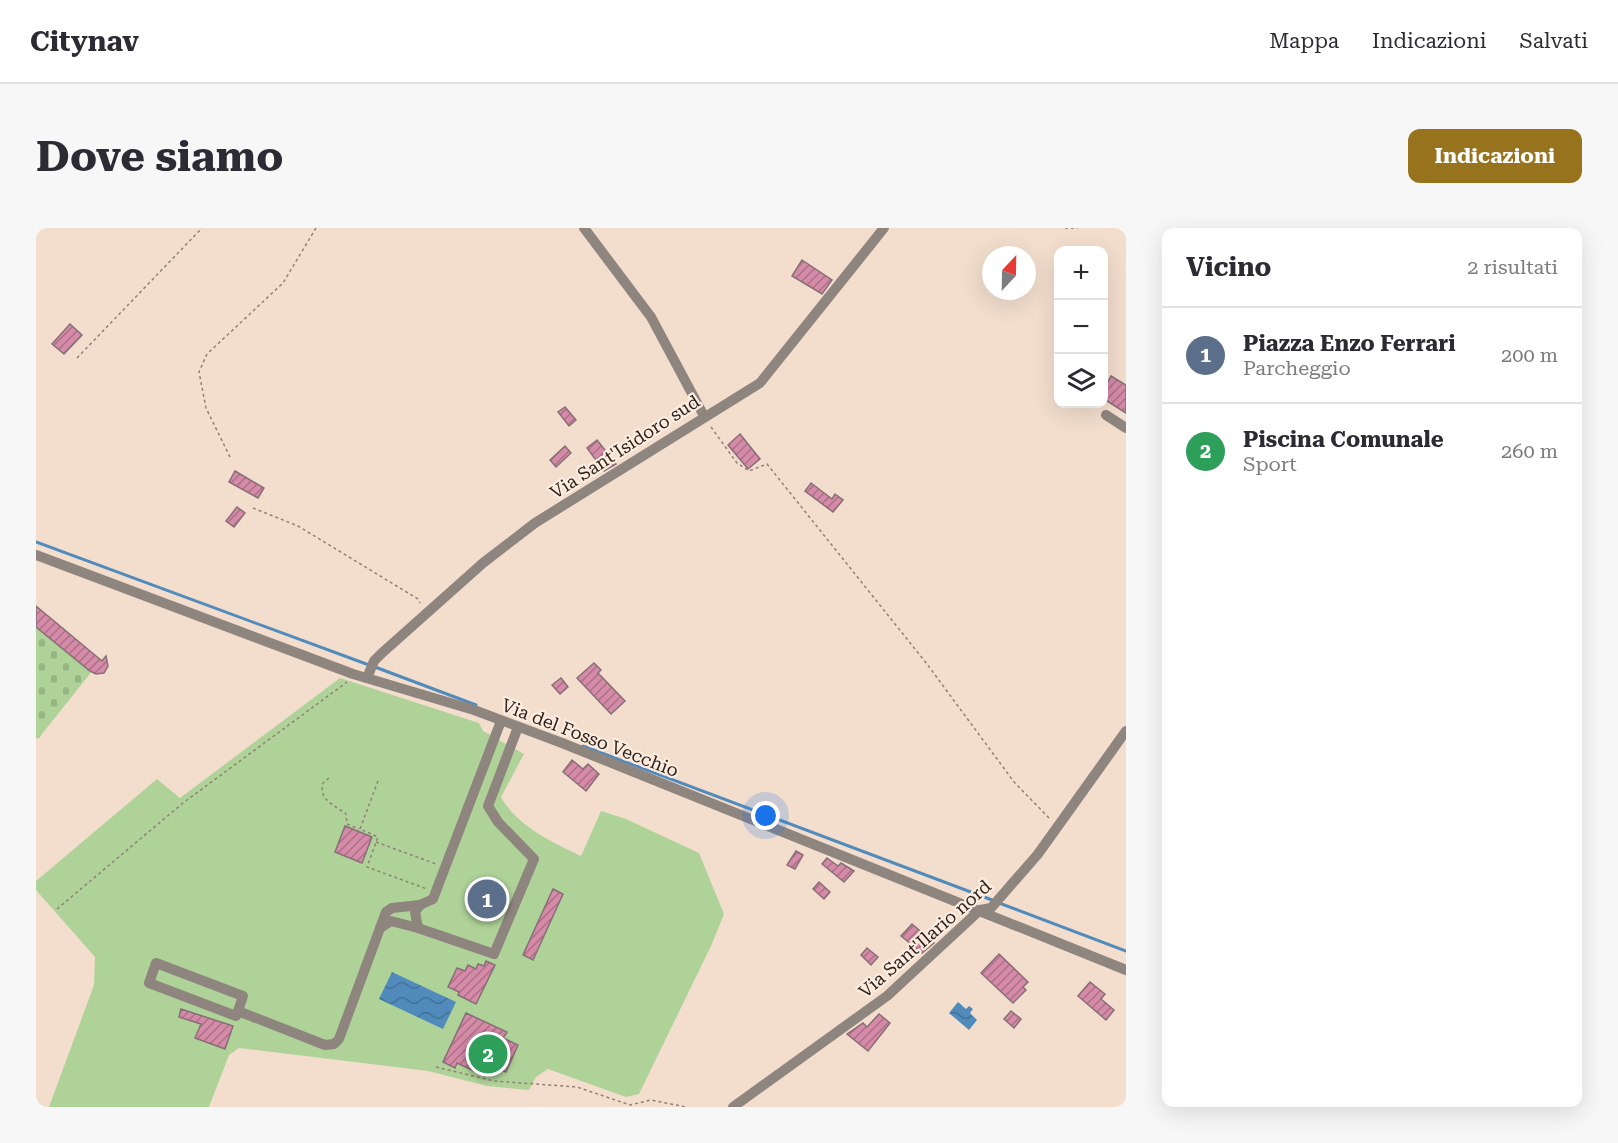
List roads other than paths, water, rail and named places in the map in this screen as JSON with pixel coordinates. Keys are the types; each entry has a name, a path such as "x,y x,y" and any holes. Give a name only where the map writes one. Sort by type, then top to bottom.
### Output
{"street":[{"path":"584,228 651,317 704,416"},
{"name":"Via Sant'Isidoro sud","path":"370,670 426,614 483,563 535,524 760,383 884,228"},
{"path":"1106,415 1126,428"},
{"name":"Via del Fosso Vecchio","path":"36,555 353,674 370,670 986,909 1126,970"},
{"path":"238,1011 326,1045 334,1044 339,1039 386,912 392,909 420,906 433,899 501,721"},
{"path":"488,806 519,727"},
{"name":"Via Sant'Ilario nord","path":"733,1107 886,996 1002,896 1057,827 1126,731"},
{"path":"380,928 391,921 494,954 534,859 498,822 488,806 471,802"},
{"path":"418,928 416,912 420,906"},
{"path":"156,963 243,996 238,1011 236,1016 149,983 156,963"}],"water":[{"path":"392,972 456,1002 443,1029 379,999"},
{"path":"958,1002 966,1009 969,1006 973,1009 970,1013 977,1020 969,1030 949,1013"}],"waterway":[{"path":"36,542 369,665"},
{"path":"375,667 476,705"},
{"path":"583,746 992,900"},
{"path":"999,903 1126,951"}],"place":[{"name":"Piazza Enzo Ferrari","path":"487,899"},
{"name":"Piscina Comunale","path":"488,1054"}]}
